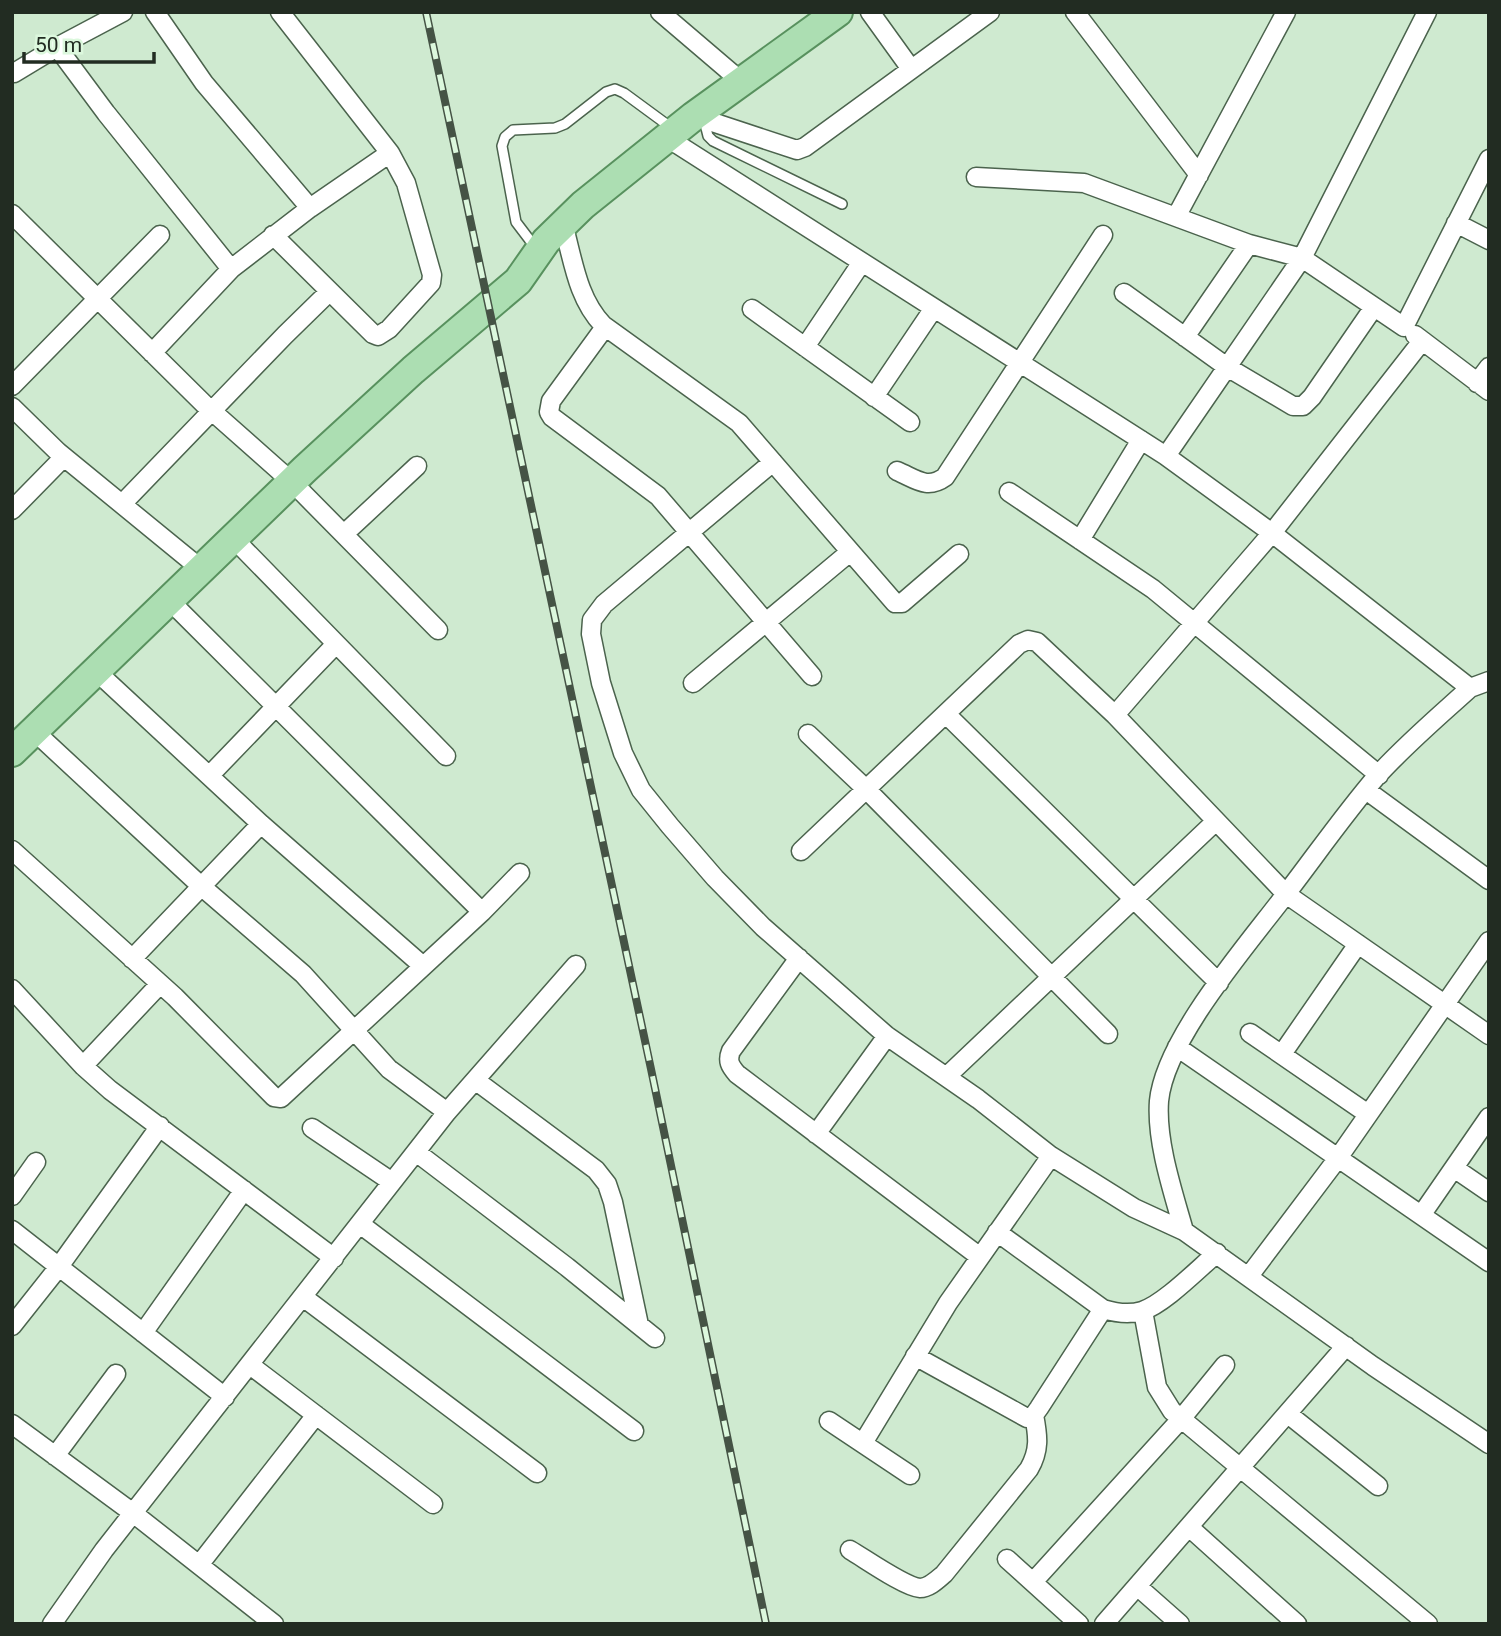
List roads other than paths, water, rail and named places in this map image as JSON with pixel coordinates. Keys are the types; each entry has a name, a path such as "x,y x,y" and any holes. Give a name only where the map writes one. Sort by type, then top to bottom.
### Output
{"main road":[{"path":"20,738 96,671 413,370 518,281 538,252 583,205 742,82 838,12"}],"street":[{"path":"14,73 123,12"},
{"path":"155,12 204,83 310,208"},
{"path":"273,235 329,292 378,336 390,330 431,283 432,275 406,183 390,153 280,12"},
{"path":"660,12 742,82"},
{"path":"870,12 911,69"},
{"path":"685,126 797,150 805,147 990,12"},
{"path":"1075,12 1199,176"},
{"path":"1166,456 1302,258 1427,12"},
{"path":"1176,217 1199,176 1277,16"},
{"path":"57,47 106,113 231,269"},
{"path":"685,126 862,262 1166,456 1272,533 1470,688"},
{"path":"152,353 231,269 310,208 390,153"},
{"path":"1404,327 1489,159"},
{"path":"976,177 1084,183 1249,244 1302,258 1404,327 1483,387 1489,367"},
{"path":"12,214 212,411 292,482 438,631"},
{"path":"1456,223 1489,240"},
{"path":"563,224 584,299 593,314 605,327 739,423 895,603 902,603 959,554"},
{"path":"12,386 160,235"},
{"path":"897,471 928,485 945,477 1103,236"},
{"path":"1185,337 1249,244"},
{"path":"805,347 862,262"},
{"path":"122,504 329,292"},
{"path":"1124,293 1227,367 1293,406 1303,406 1320,387 1374,307"},
{"path":"874,397 934,308"},
{"path":"752,309 910,422"},
{"path":"605,327 551,401 549,412 552,417 658,496 812,676"},
{"path":"1115,715 1272,533 1422,341"},
{"path":"12,407 64,457 201,569"},
{"path":"1080,540 1141,440"},
{"path":"12,510 64,457"},
{"path":"774,462 604,604 592,620 591,634 601,682 622,753 641,790 715,878 887,1037 946,1077 1051,1156 1134,1208 1184,1231 1489,1444"},
{"path":"344,534 417,466"},
{"path":"1009,492 1153,589 1379,775"},
{"path":"234,538 446,757"},
{"path":"693,683 850,552"},
{"path":"169,600 482,912"},
{"path":"801,851 1019,644 1028,640 1037,642 1115,715 1286,894 1489,1035"},
{"path":"210,775 336,644"},
{"path":"96,671 261,824 423,966"},
{"path":"1184,1231 1167,1167 1159,1118 1159,1099 1167,1068 1177,1047 1219,983 1366,790 1470,688 1489,681"},
{"path":"946,714 1219,983"},
{"path":"808,734 867,790 1108,1034"},
{"path":"20,738 201,886 303,974 390,1069 447,1112"},
{"path":"1366,790 1489,880"},
{"path":"946,1077 1216,821"},
{"path":"132,959 261,824"},
{"path":"12,850 160,984 274,1097 281,1098 482,912 520,873"},
{"path":"1249,1276 1338,1158 1489,941"},
{"path":"1282,1054 1358,944"},
{"path":"799,958 731,1051 728,1059 737,1074 980,1257"},
{"path":"52,1624 104,1549 447,1112 576,965"},
{"path":"83,1066 160,984"},
{"path":"12,989 83,1066 110,1090 334,1258"},
{"path":"1250,1033 1368,1114"},
{"path":"816,1134 887,1037"},
{"path":"1177,1047 1489,1262"},
{"path":"475,1080 596,1170 607,1184 639,1325"},
{"path":"1422,1214 1489,1117"},
{"path":"12,1326 58,1268 160,1126"},
{"path":"312,1128 392,1182"},
{"path":"416,1152 655,1338"},
{"path":"863,1443 915,1356 1051,1156"},
{"path":"12,1196 36,1162"},
{"path":"1454,1168 1489,1192"},
{"path":"143,1333 244,1190"},
{"path":"359,1224 634,1431"},
{"path":"12,1230 225,1397"},
{"path":"997,1232 1104,1309 1116,1313 1143,1311 1157,1303 1217,1253"},
{"path":"303,1297 537,1473"},
{"path":"915,1356 1019,1416 1027,1418 1034,1415 1104,1309"},
{"path":"1143,1311 1157,1387 1164,1400 1181,1419 1428,1624"},
{"path":"1104,1624 1346,1346"},
{"path":"250,1365 433,1504"},
{"path":"1033,1582 1181,1419 1225,1365"},
{"path":"55,1456 116,1374"},
{"path":"1288,1414 1378,1486"},
{"path":"199,1565 316,1415"},
{"path":"850,1550 909,1584 921,1588 931,1585 944,1574 1029,1469 1036,1455 1038,1441 1034,1415"},
{"path":"829,1421 910,1475"},
{"path":"12,1424 133,1513 274,1624"},
{"path":"1189,1527 1297,1624"},
{"path":"1007,1559 1079,1624"},
{"path":"1137,1586 1180,1624"}],"lane":[{"path":"538,252 516,222 512,209 502,146 505,137 513,130 555,128 565,124 606,92 615,89 842,204"}],"railway":[{"path":"426,12 766,1624"}]}
